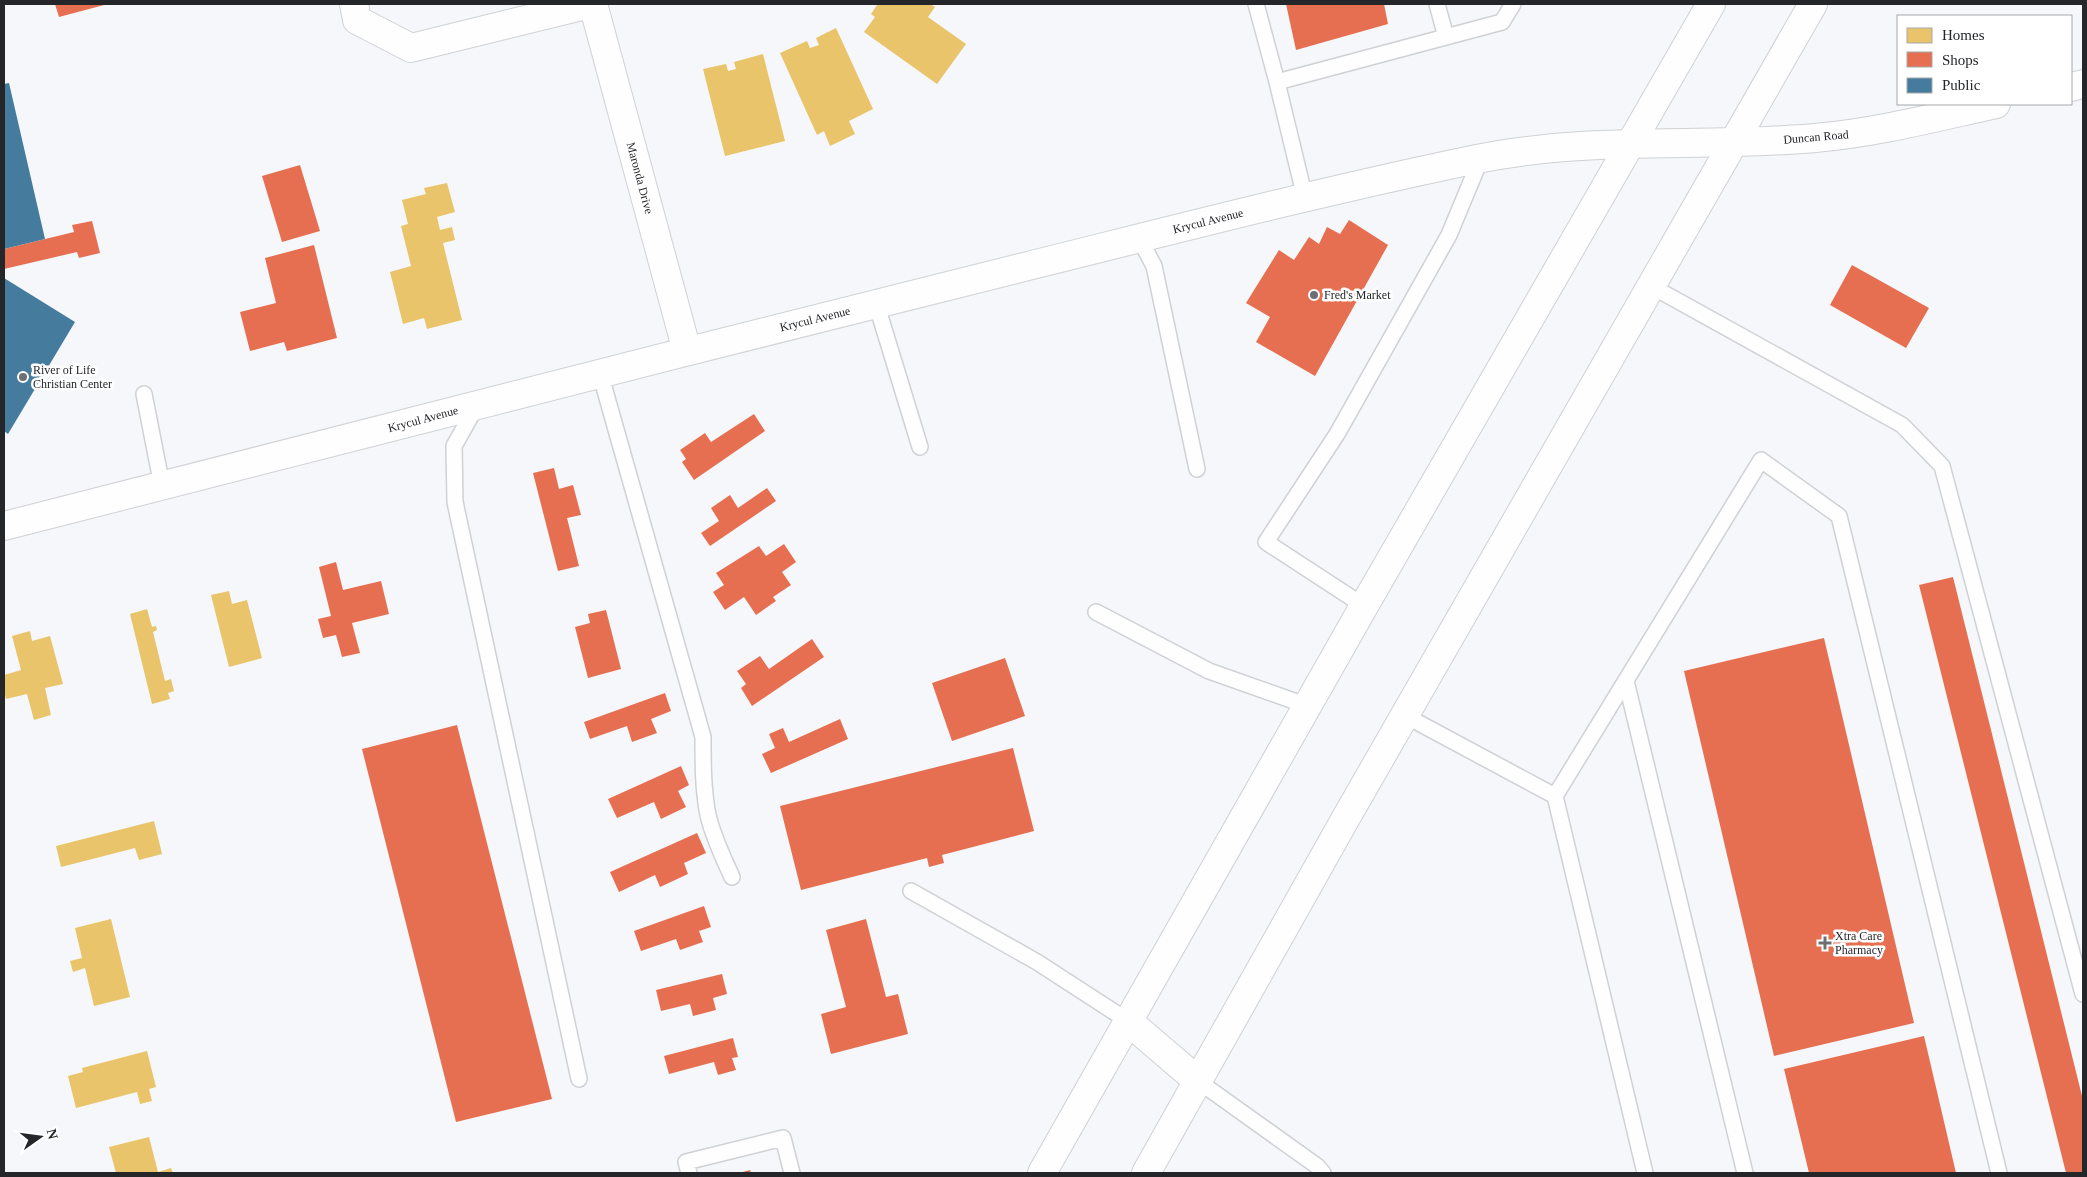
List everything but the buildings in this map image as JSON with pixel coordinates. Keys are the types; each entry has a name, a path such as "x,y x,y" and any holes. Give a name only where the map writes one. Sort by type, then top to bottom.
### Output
{"street":[{"name":"Maronda Drive","path":"354,4 357,20 411,48 591,4 687,351"},
{"path":"1042,1173 1364,606 1711,4"},
{"path":"1146,1173 1404,715 1812,4"},
{"name":"Duncan Road","path":"1633,142 1734,142 1812,138 1849,134 1991,105"},
{"name":"Krycul Avenue","path":"4,526 876,303 1305,198 1481,158 1530,150 1633,142"},
{"path":"1128,1021 1198,1082"}],"lane":[{"path":"1256,4 1305,198"},
{"path":"1437,4 1446,37"},
{"path":"1277,82 1502,22 1513,4"},
{"path":"1364,606 1266,542 1337,434 1449,235 1481,158"},
{"path":"1139,238 1154,266 1197,469"},
{"path":"1651,286 1902,425 1942,466 2083,994"},
{"path":"876,303 920,448"},
{"path":"600,373 703,737 704,776 708,814 716,842 732,877"},
{"path":"144,394 162,486"},
{"path":"477,405 454,446 455,502 579,1079"},
{"path":"1645,1173 1555,796 1761,460 1840,516 1999,1173"},
{"path":"1096,612 1209,671 1308,706"},
{"path":"1626,680 1745,1173"},
{"path":"1404,715 1555,796"},
{"path":"911,891 1037,962 1128,1021"},
{"path":"1198,1082 1317,1166 1323,1173"},
{"path":"689,1173 686,1162 783,1138 792,1173"}],"place":[{"name":"Fred's Market","path":"1314,295"},
{"name":"River of Life Christian Center","path":"23,377"},
{"name":"Xtra Care Pharmacy","path":"1825,943"}]}
